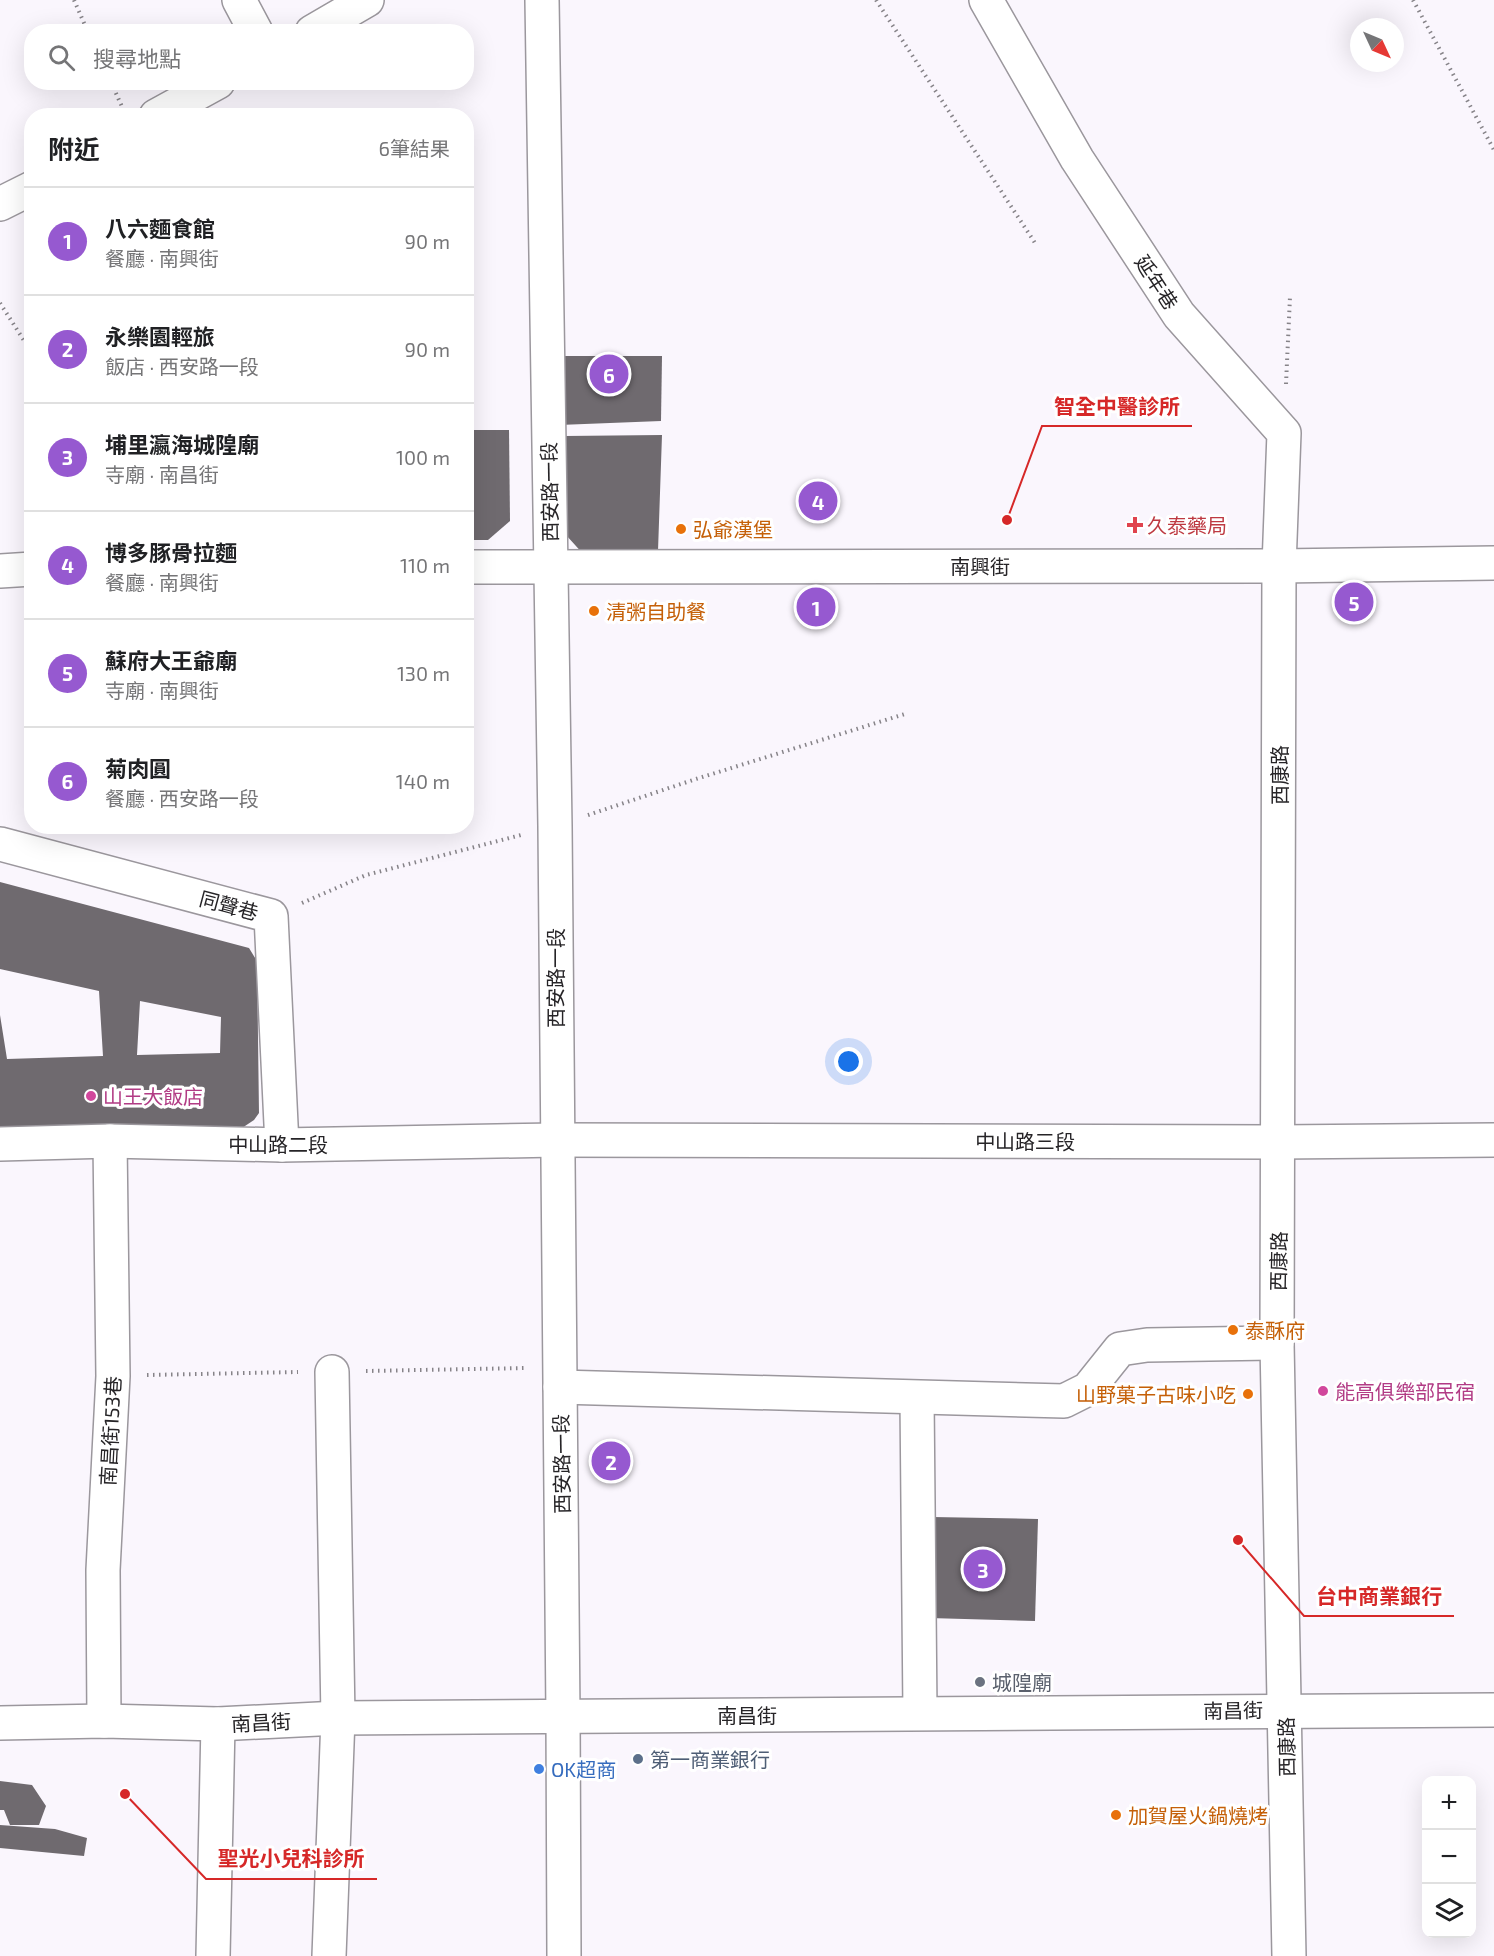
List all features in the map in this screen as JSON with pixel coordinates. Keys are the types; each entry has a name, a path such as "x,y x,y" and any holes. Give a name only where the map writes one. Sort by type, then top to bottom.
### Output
{"street":[{"path":"239,0 252,24"},
{"path":"326,24 367,0"},
{"name":"西安路一段","path":"542,0 555,826 564,1956"},
{"name":"延年巷","path":"986,0 1077,159 1179,315 1284,433"},
{"path":"171,108 203,90"},
{"path":"0,204 24,192"},
{"path":"1279,566 1284,433"},
{"name":"南興街","path":"474,567 1279,566 1494,563"},
{"name":"西康路","path":"1279,566 1277,1343 1286,1710 1289,1956"},
{"path":"0,571 24,570"},
{"name":"同聲巷","path":"0,844 271,916 282,1145"},
{"name":"中山路三段","path":"556,1140 1279,1142 1494,1140"},
{"name":"中山路二段","path":"0,1144 110,1141 282,1145 556,1140"},
{"name":"南昌街153巷","path":"104,1721 103,1570 113,1376 110,1141"},
{"path":"560,1387 1064,1401 1088,1389 1119,1349 1147,1345 1277,1343"},
{"path":"329,1956 338,1718 332,1372"},
{"path":"916,1398 920,1713"},
{"name":"南昌街","path":"0,1723 104,1721 218,1724 338,1718 1494,1710"},
{"path":"213,1956 218,1724"}],"path":[{"path":"74,0 84,24"},
{"path":"876,0 1037,246"},
{"path":"1413,0 1494,150"},
{"path":"114,90 122,108"},
{"path":"1284,433 1290,297"},
{"path":"0,303 24,341"},
{"path":"271,916 366,875 555,826 696,779 908,714"}],"building":[{"path":"555,356 662,356 661,421 559,425"},
{"path":"474,430 509,430 510,521 488,540 474,540"},
{"path":"662,435 658,551 585,556 566,535 565,436"},
{"path":"0,882 249,948 257,961 259,1113 254,1120 236,1129 0,1127 0,1015 7,1059 103,1056 99,991 0,969","holes":["140,1001 221,1017 220,1053 137,1055"]},
{"path":"932,1517 1038,1519 1035,1621 929,1618"},
{"path":"0,1781 32,1785 46,1806 39,1825 10,1825 4,1810 0,1810"},
{"path":"0,1825 55,1829 87,1838 84,1856 0,1848"}],"place":[{"name":"菊肉圓","path":"609,374"},
{"name":"博多豚骨拉麵","path":"818,501"},
{"name":"智全中醫診所","path":"1007,520"},
{"name":"久泰藥局","path":"1135,525"},
{"name":"弘爺漢堡","path":"681,529"},
{"name":"蘇府大王爺廟","path":"1354,602"},
{"name":"八六麵食館","path":"816,607"},
{"name":"清粥自助餐","path":"594,611"},
{"name":"山王大飯店","path":"91,1096"},
{"name":"泰酥府","path":"1233,1330"},
{"name":"能高俱樂部民宿","path":"1323,1391"},
{"name":"山野菓子古味小吃","path":"1248,1394"},
{"name":"永樂園輕旅","path":"611,1461"},
{"name":"台中商業銀行","path":"1238,1540"},
{"name":"埔里瀛海城隍廟","path":"983,1569"},
{"name":"城隍廟","path":"980,1682"},
{"name":"第一商業銀行","path":"638,1759"},
{"name":"OK超商","path":"539,1769"},
{"name":"聖光小兒科診所","path":"125,1794"},
{"name":"加賀屋火鍋燒烤","path":"1116,1815"}]}
